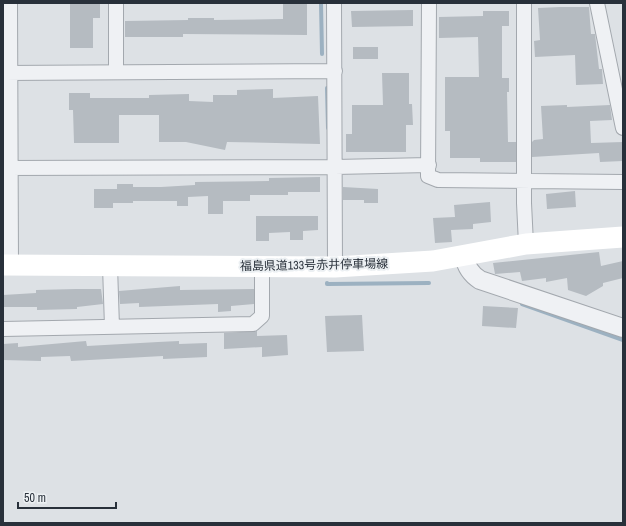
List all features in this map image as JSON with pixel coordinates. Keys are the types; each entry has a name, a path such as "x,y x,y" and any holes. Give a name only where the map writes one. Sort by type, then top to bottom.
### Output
{"main road":[{"name":"福島県道133号赤井停車場線","path":"7,265 335,267 433,261 526,244 623,237"}],"street":[{"path":"7,265 7,73 10,3"},
{"path":"116,3 116,72"},
{"path":"334,3 336,167 335,267"},
{"path":"429,3 428,176 438,180 623,182"},
{"path":"524,3 524,181 526,244"},
{"path":"597,3 623,128"},
{"path":"7,73 335,71"},
{"path":"7,168 336,167 429,165"},
{"path":"464,256 466,264 471,272 480,280 623,328"},
{"path":"110,266 112,327"},
{"path":"3,329 253,324 262,316 262,266"}],"building":[{"path":"70,3 100,3 100,18 93,18 93,48 70,48"},
{"path":"283,3 307,3 307,35 183,34 183,37 125,37 125,21 188,20 188,18 214,18 214,20 283,19"},
{"path":"589,7 591,34 595,34 599,69 602,69 603,84 576,85 575,55 535,57 534,41 540,40 538,8"},
{"path":"413,10 413,26 352,27 351,11"},
{"path":"483,11 509,11 509,26 502,26 502,78 509,78 509,92 507,92 508,142 516,142 516,162 480,162 480,158 450,158 450,131 445,131 445,77 479,77 478,37 439,38 439,17 483,16"},
{"path":"353,47 378,47 378,59 353,59"},
{"path":"382,73 409,73 409,104 412,104 413,125 406,125 406,152 346,152 346,134 352,134 352,105 383,105"},
{"path":"273,89 273,98 318,96 320,144 227,142 225,150 186,142 159,142 159,115 119,115 119,143 74,143 73,110 69,110 69,93 90,93 90,98 149,98 149,95 189,94 189,101 213,102 213,95 237,95 237,90"},
{"path":"567,105 567,107 610,105 612,120 590,121 591,143 623,142 623,161 600,162 599,153 532,157 532,142 534,140 543,139 541,106"},
{"path":"320,177 320,192 288,192 288,195 250,195 250,201 223,201 223,214 208,214 208,196 188,197 188,206 177,206 177,201 133,201 133,203 113,203 113,208 94,208 94,189 117,189 117,184 133,184 133,187 161,187 195,185 195,182 269,181 269,178"},
{"path":"343,187 378,189 378,203 364,203 364,200 343,200"},
{"path":"575,191 576,207 547,209 546,194"},
{"path":"490,202 491,222 473,224 473,229 451,230 452,242 435,243 433,218 455,217 454,205"},
{"path":"256,216 318,216 318,230 303,231 303,240 290,240 290,232 269,233 269,241 256,241"},
{"path":"599,252 601,266 623,261 623,278 603,283 603,286 586,296 568,290 567,278 546,282 546,278 522,281 520,272 495,274 493,263"},
{"path":"180,286 180,290 254,289 254,304 231,306 231,311 218,312 218,304 139,307 139,303 120,304 119,291"},
{"path":"101,289 103,304 77,307 77,309 37,310 37,307 3,307 3,295 36,293 36,290"},
{"path":"483,306 518,308 516,328 482,326"},
{"path":"362,315 364,351 327,352 325,316"},
{"path":"257,331 257,336 287,335 288,355 262,357 262,347 224,349 224,333"},
{"path":"86,341 87,346 179,341 179,344 207,343 207,357 163,359 163,356 71,361 70,356 41,357 41,361 3,360 3,344 18,343 18,347"}],"waterway":[{"path":"321,3 322,54"},
{"path":"327,88 328,128"},
{"path":"327,283 429,283"},
{"path":"522,304 623,340"}]}
